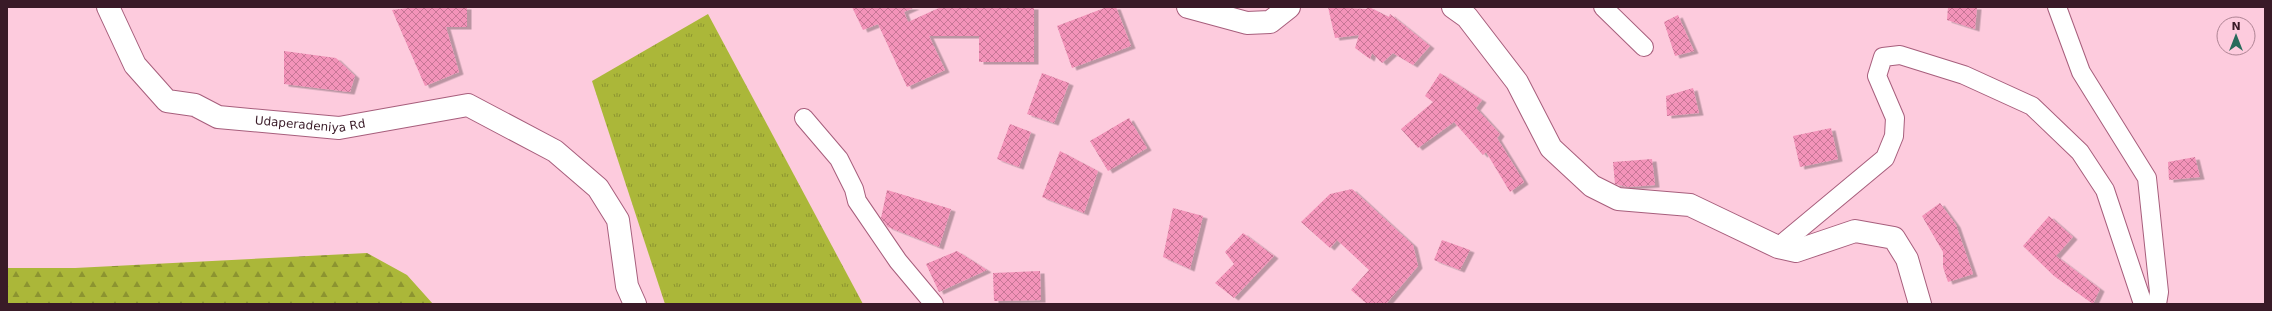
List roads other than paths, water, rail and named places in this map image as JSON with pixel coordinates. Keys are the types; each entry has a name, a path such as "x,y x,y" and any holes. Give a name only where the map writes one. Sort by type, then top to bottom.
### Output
{"street":[{"name":"Udaperadeniya Rd","path":"108,7 135,65 167,101 195,105 218,117 339,128 468,105 555,151 598,188 618,220 627,286 635,304"},
{"path":"1188,7 1247,23 1270,22 1289,7"},
{"path":"1453,7 1467,17 1517,82 1551,148 1592,186 1618,199 1690,205 1778,247 1796,251 1855,231 1894,238 1907,259 1920,304"},
{"path":"1603,7 1644,47"},
{"path":"2057,7 2081,72 2147,178 2159,292 2157,304"},
{"path":"1778,247 1885,158 1894,136 1895,118 1877,76 1883,57 1900,55 1964,75 2032,106 2080,152 2105,190 2143,304"},
{"path":"804,118 839,159 854,188 857,201 898,260 934,304"}]}
